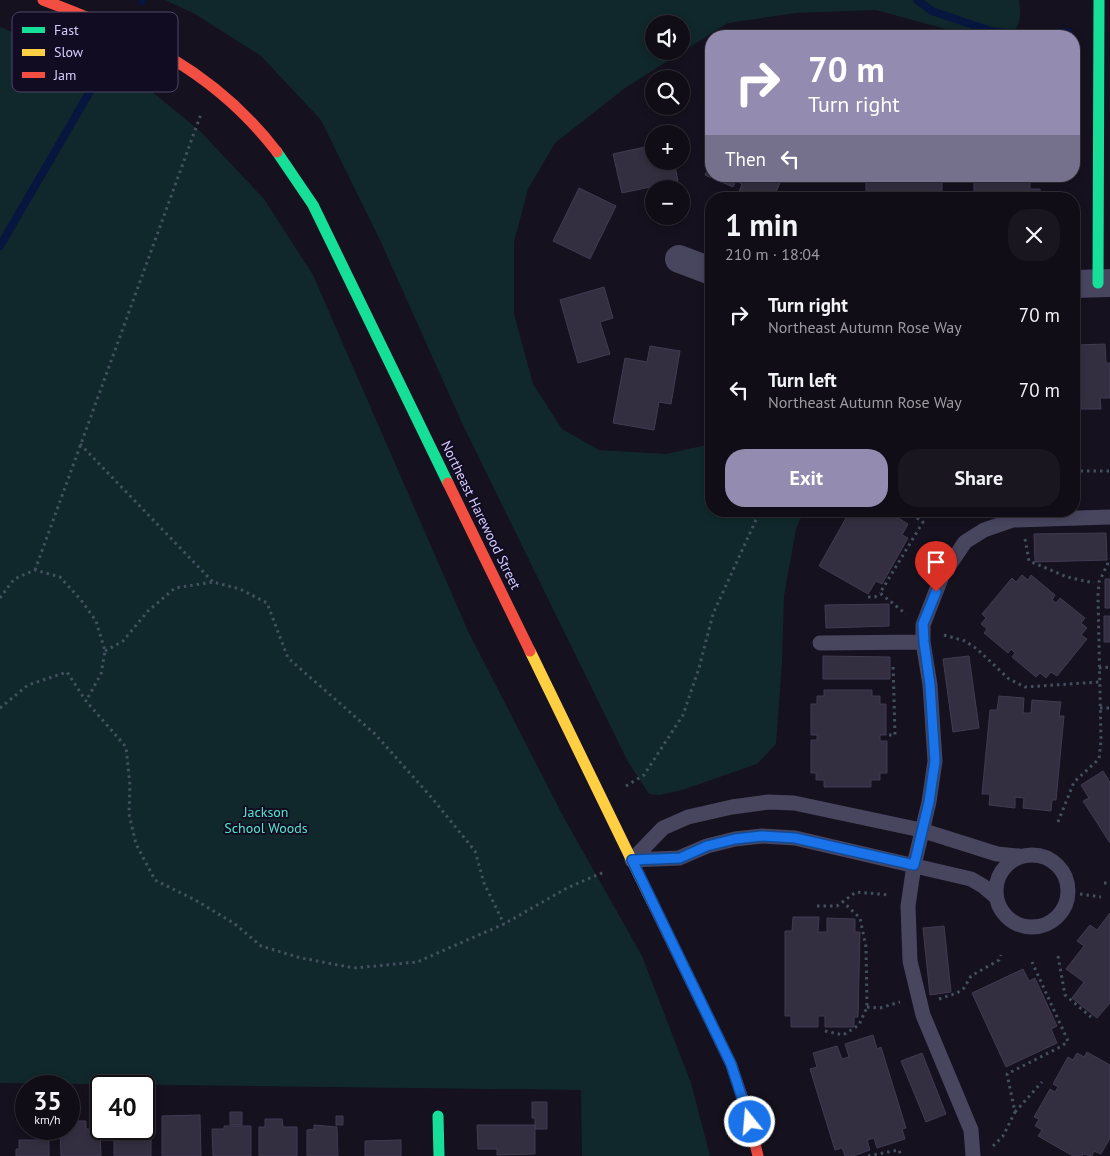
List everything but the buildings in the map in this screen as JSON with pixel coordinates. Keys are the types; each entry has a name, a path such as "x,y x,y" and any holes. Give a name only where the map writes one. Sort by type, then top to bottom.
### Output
{"street":[{"name":"Northeast Harewood Street","path":"43,0 74,12"},
{"path":"1094,283 1099,0"},
{"name":"Northeast Harewood Street","path":"178,61 226,98 247,118 290,169 313,205 731,1064 747,1111 758,1156"},
{"path":"680,259 705,269"},
{"path":"438,1116 439,1156"}],"lane":[{"path":"973,1156 971,1130 923,1015 910,961 908,906 921,830 929,802 935,761 930,685 923,624 942,576 965,542 984,530 1013,520 1110,517"},
{"path":"820,644 924,642"},
{"path":"632,860 662,828 688,817 732,807 768,802 794,803 921,830 997,854 1019,856 1033,854 1047,858 1059,866 1066,878 1068,893 1065,906 1056,918 1044,925 1030,928 1016,924 1005,916 997,903 995,889 998,875 1007,864 1019,856"},
{"path":"632,860 680,858 707,846 735,839 762,836 795,838 971,879 996,897"}],"path":[{"path":"35,570 201,114"},
{"path":"80,444 213,582"},
{"path":"1080,471 1110,471"},
{"path":"626,786 644,775 683,716 713,614 757,517"},
{"path":"868,597 875,597 880,592 924,522 916,517"},
{"path":"1023,531 1028,561 1067,577 1094,583"},
{"path":"1058,822 1074,782 1099,759 1101,741 1098,588 1110,558"},
{"path":"0,598 14,579 35,570 60,577 81,600 96,621 105,651 101,674 86,701"},
{"path":"105,651 123,641 148,611 175,588 213,582 240,590 267,603 288,658 375,734 476,851 484,883 504,924"},
{"path":"880,592 907,615"},
{"path":"938,633 965,641 977,649 1009,680 1026,687 1099,682"},
{"path":"889,735 895,735 893,655"},
{"path":"1099,668 1110,667"},
{"path":"0,708 28,685 66,672 86,701 126,747 130,785 129,814 136,844 155,880 197,901 235,924 262,946 300,958 354,968 417,962 504,924 567,888 604,872"},
{"path":"1100,708 1110,708"},
{"path":"1104,883 1110,883"},
{"path":"817,906 837,906 856,892 894,896"},
{"path":"1080,894 1101,897"},
{"path":"825,1031 843,1035 859,1025 867,1007 866,947 860,918 843,902"},
{"path":"951,995 964,988 971,976 999,960 1001,955"},
{"path":"1058,956 1065,995 1092,1018"},
{"path":"1015,1112 1007,1074 1062,1046 1068,1041 1032,962"},
{"path":"867,1007 880,1008 900,1001"},
{"path":"989,1149 1003,1136 1015,1112 1042,1082"},
{"path":"868,1156 899,1150 901,1156"}],"green space":[{"path":"165,0 1019,0 1020,15 1018,25 1014,30 949,30 876,10 796,13 728,23 717,30 705,30 705,38 690,47 690,15 645,15 645,60 669,60 654,70 645,70 645,75 625,88 555,143 528,189 514,242 514,314 533,384 562,429 599,450 666,454 705,445 705,517 801,517 796,529 784,596 782,662 776,744 757,764 682,790 660,795 649,794 627,760 462,423 380,240 321,120 261,56 195,14"},
{"name":"Jackson School Woods","path":"0,27 12,32 12,92 152,92 201,132 264,199 313,275 468,631 563,816 642,956 691,1083 710,1156 582,1156 581,1090 155,1085 155,1075 90,1075 90,1084 80,1084 80,1075 15,1075 15,1083 0,1083"}],"waterway":[{"path":"917,0 932,11 988,30"},
{"path":"0,246 90,92"}],"traffic: fast":[{"path":"1098,283 1099,0"},
{"path":"277,152 313,205 448,483"},
{"path":"438,1116 439,1156"}],"traffic: slow":[{"path":"530,651 652,902"}],"traffic: jam":[{"path":"43,0 74,12"},
{"path":"178,63 228,99 277,152"},
{"path":"448,483 530,651"},
{"path":"652,902 731,1064 747,1111 758,1156"}],"route":[{"path":"750,1122 731,1064 632,860 680,858 707,846 735,839 762,836 795,838 914,865 929,802 935,761 930,685 923,624 936,592"}]}
